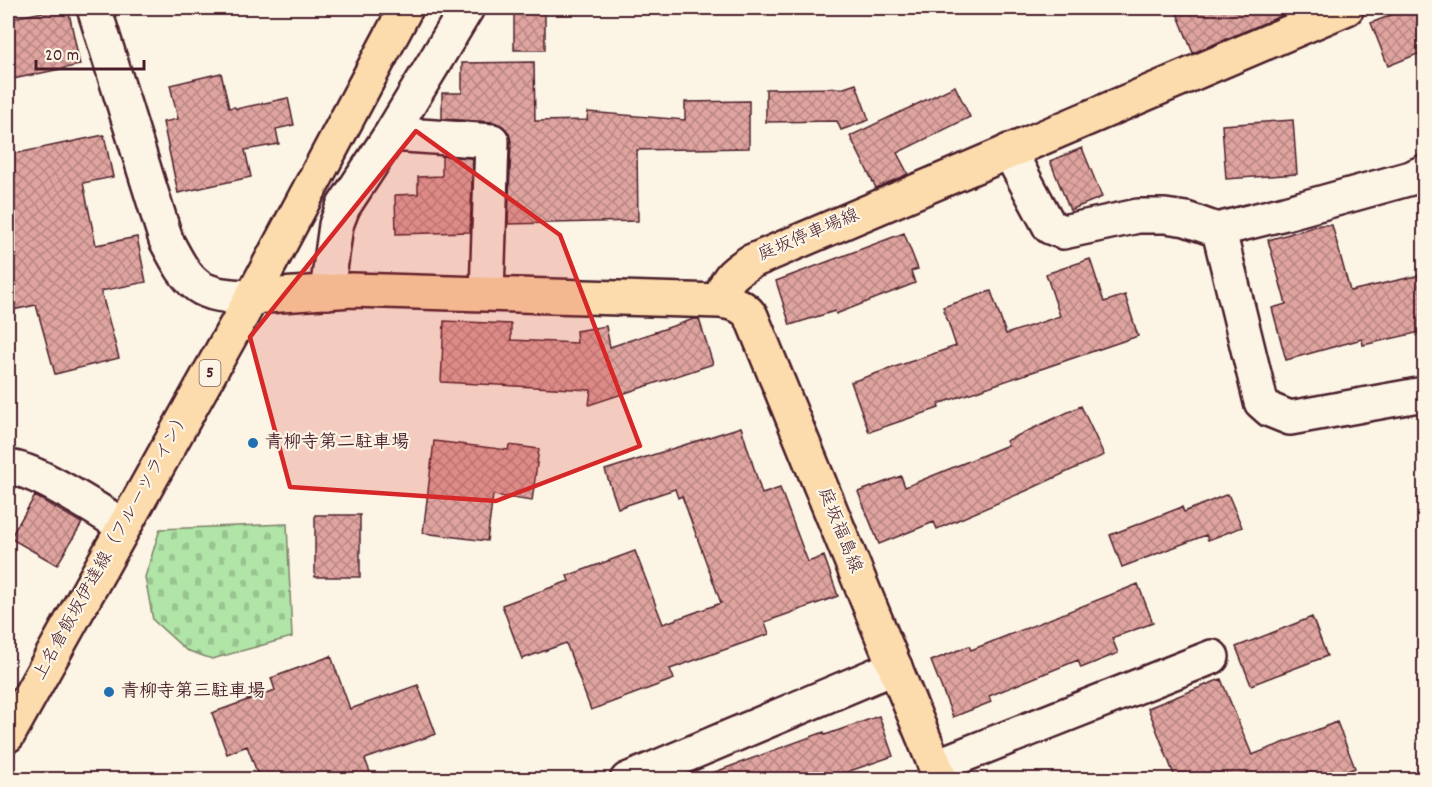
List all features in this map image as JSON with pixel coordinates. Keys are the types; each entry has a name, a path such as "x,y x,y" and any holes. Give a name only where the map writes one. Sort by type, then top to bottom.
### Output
{"main road":[{"name":"上名倉飯坂伊達線（フルーツライン）","path":"8,735 252,297 406,8"},
{"name":"庭坂停車場線","path":"720,301 727,280 733,273 750,262 1347,8"},
{"path":"252,297 352,290 720,301"},
{"name":"庭坂福島線","path":"720,301 737,304 751,316 938,773"}],"street":[{"path":"94,8 166,240 181,269 199,288 210,294 222,297 252,297"},
{"path":"327,292 336,225 343,207 391,134 467,8"},
{"path":"391,134 492,141 487,293"},
{"path":"1009,151 1050,227 1063,232 1138,216 1186,219 1217,230 1297,210 1425,172"},
{"path":"1217,230 1262,402 1270,410 1290,418 1425,394"},
{"path":"8,467 18,468 34,475 124,526"},
{"path":"938,773 1212,657"},
{"path":"627,780 895,667"}],"highlighted area":[{"path":"416,131 560,235 640,446 496,501 290,487 250,337"}],"green space":[{"path":"287,524 292,637 212,659 186,650 153,620 145,577 160,529"}],"building":[{"path":"68,8 80,65 8,80 8,19"},
{"path":"514,8 545,8 545,50 514,50"},
{"path":"1175,8 1300,8 1193,53"},
{"path":"1409,8 1425,8 1425,51 1388,66 1371,23"},
{"path":"534,62 535,121 587,120 588,112 685,120 685,102 749,101 749,148 637,150 638,221 508,224 511,142 509,133 503,126 494,122 442,119 442,93 462,93 462,63"},
{"path":"221,73 229,108 235,107 236,109 288,98 294,125 276,129 279,144 245,150 251,177 178,193 163,122 178,119 170,85"},
{"path":"856,84 869,120 841,130 837,121 766,122 766,89 844,88"},
{"path":"955,86 970,117 897,153 908,174 876,188 850,136"},
{"path":"1293,120 1297,174 1226,179 1222,125"},
{"path":"104,135 113,177 83,183 96,245 137,237 146,282 101,291 119,358 55,374 36,305 8,311 8,155"},
{"path":"1082,148 1102,197 1070,210 1050,161"},
{"path":"442,156 473,158 470,232 396,234 395,195 418,194 418,177 442,176"},
{"path":"1320,225 1332,225 1350,291 1425,274 1425,331 1363,345 1362,339 1286,360 1272,308 1286,304 1268,240"},
{"path":"904,233 918,269 911,271 915,283 836,314 835,311 790,325 776,281"},
{"path":"1090,259 1104,302 1125,295 1138,336 938,404 939,408 869,432 851,382 956,346 943,307 991,291 1006,334 1060,316 1046,274"},
{"path":"699,319 713,364 589,405 591,390 441,382 444,321 511,324 511,340 577,343 576,331 606,326 610,347"},
{"path":"1081,406 1104,455 937,529 934,522 879,544 858,492 901,476 905,487 1008,445 1006,441"},
{"path":"741,427 762,494 780,488 808,562 824,556 838,596 765,622 769,634 670,669 674,679 591,710 566,643 522,659 502,605 569,581 567,576 635,551 663,624 721,603 682,496 678,498 675,489 618,508 605,470"},
{"path":"434,441 508,450 509,445 539,449 532,501 493,495 487,541 423,533"},
{"path":"1228,494 1242,527 1208,540 1206,535 1122,567 1110,535 1182,507 1184,512"},
{"path":"35,496 82,523 57,565 10,538"},
{"path":"315,515 360,515 360,577 315,577"},
{"path":"1138,584 1153,623 1112,638 1118,653 1081,668 1078,660 989,696 991,702 953,717 931,661 969,646 971,650"},
{"path":"1312,617 1327,656 1251,685 1236,647"},
{"path":"331,656 350,709 418,685 436,734 365,759 373,780 260,780 247,746 227,754 212,713 275,690 271,678"},
{"path":"1221,679 1252,755 1337,722 1355,768 1326,780 1176,780 1148,708"},
{"path":"879,716 893,756 824,780 705,780 704,776 824,732 825,735"}],"place":[{"name":"青柳寺第二駐車場","path":"253,443"},
{"name":"青柳寺第三駐車場","path":"109,692"}]}
